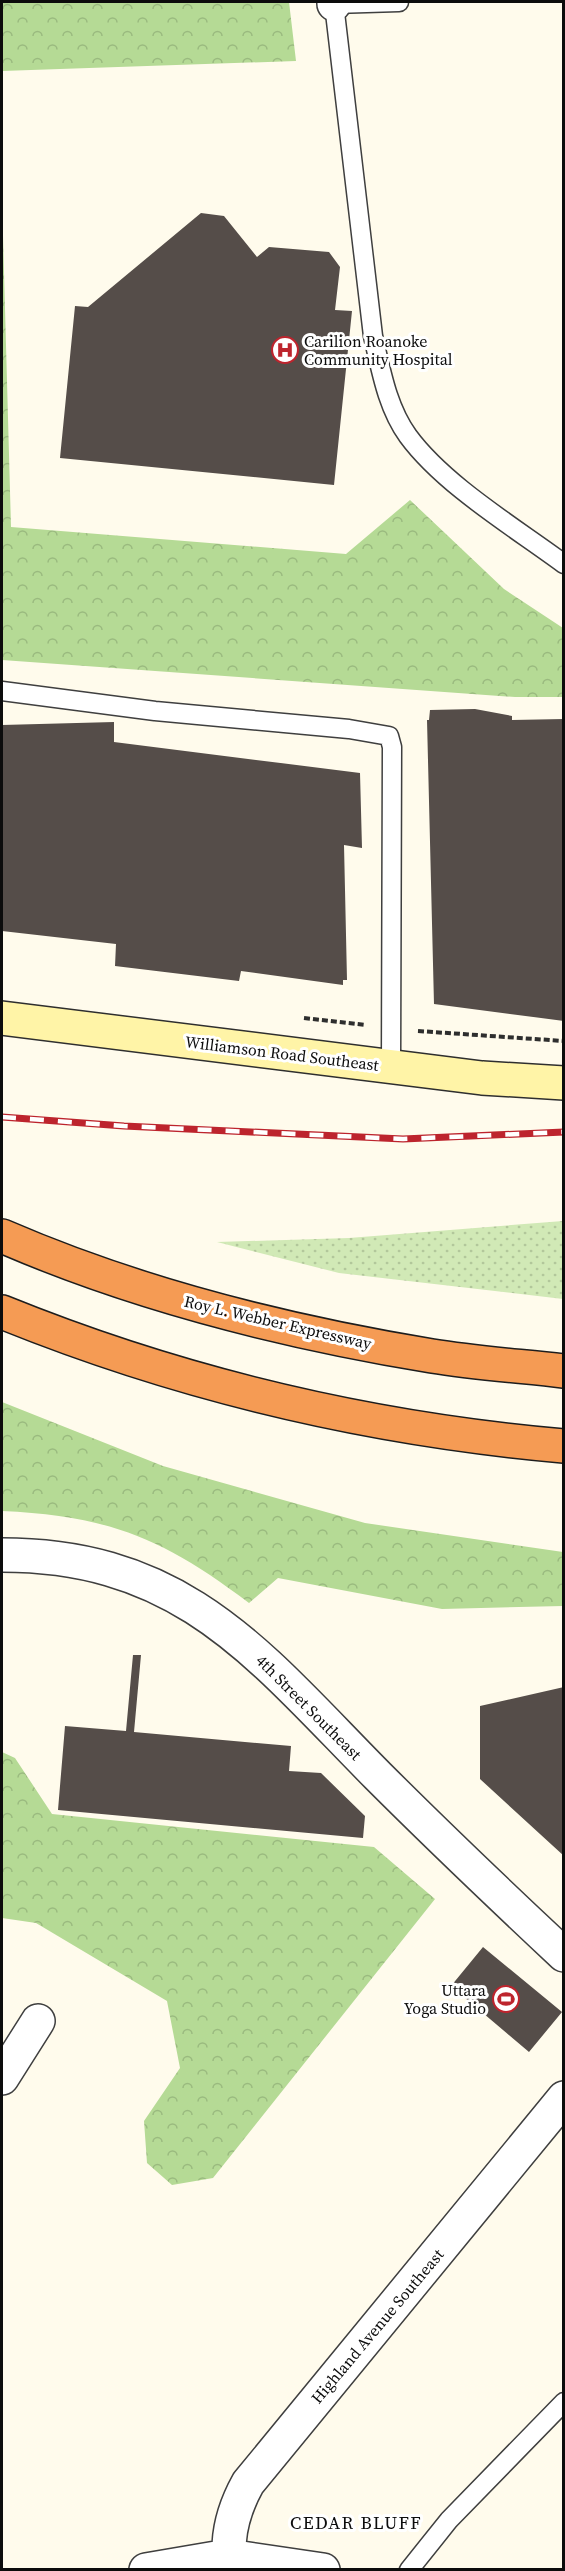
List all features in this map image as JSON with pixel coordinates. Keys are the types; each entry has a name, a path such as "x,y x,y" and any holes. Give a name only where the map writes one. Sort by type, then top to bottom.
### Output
{"highway":[{"name":"Roy L. Webber Expressway","path":"2,1236 35,1251 150,1290 304,1331 433,1356 564,1371"},
{"path":"2,1312 70,1340 140,1363 264,1398 357,1418 449,1434 564,1446"}],"street":[{"name":"Williamson Road Southeast","path":"2,1018 482,1078 564,1083"},
{"name":"4th Street Southeast","path":"2,1555 71,1560 108,1568 160,1587 207,1613 250,1647 454,1851 564,1955"},
{"path":"2,2078 38,2021"},
{"name":"Highland Avenue Southeast","path":"230,2563 231,2524 248,2483 564,2098"},
{"path":"146,2570 230,2563 323,2570"}],"lane":[{"path":"399,2 334,3 374,336 386,390 407,435 441,473 564,564"},
{"path":"2,691 154,711 349,729 389,736 392,747 391,1066"},
{"path":"410,2570 449,2520 564,2402"}],"green space":[{"path":"2,2 289,2 296,61 2,71"},
{"path":"2,199 11,527 346,554 410,500 504,589 563,628 563,697 515,697 2,660"},
{"path":"563,1221 563,1299 339,1273 217,1242 349,1238"},
{"path":"2,1402 163,1466 365,1523 563,1552 563,1606 442,1609 278,1578 249,1603 189,1562 133,1534 74,1518 2,1511"},
{"path":"2,1752 15,1758 52,1814 374,1847 435,1899 213,2178 172,2185 147,2163 144,2121 180,2068 167,2001 36,1923 2,1918"}],"building":[{"path":"201,213 224,216 257,257 269,247 329,252 340,267 335,310 352,311 334,485 60,458 75,306 88,307"},
{"path":"475,709 512,716 512,720 564,719 564,1021 434,1004 427,720 429,720 430,710"},
{"path":"114,722 114,742 360,773 362,848 344,845 347,980 343,980 343,985 241,971 239,981 115,966 116,944 2,931 2,725"},
{"path":"133,1655 141,1655 134,1732 291,1746 289,1771 321,1773 365,1816 363,1838 58,1810 65,1726 126,1731"},
{"path":"564,1687 564,1856 480,1779 480,1706"},
{"name":"Uttara Yoga Studio","path":"483,1947 562,2012 529,2052 451,1986"}],"railway":[{"path":"2,1117 124,1126 403,1139 564,1132"}],"place":[{"name":"Carilion Roanoke Community Hospital","path":"285,350"},
{"name":"Uttara Yoga Studio","path":"506,1999"}],"district":[{"name":"CEDAR BLUFF","path":"356,2523"}]}
